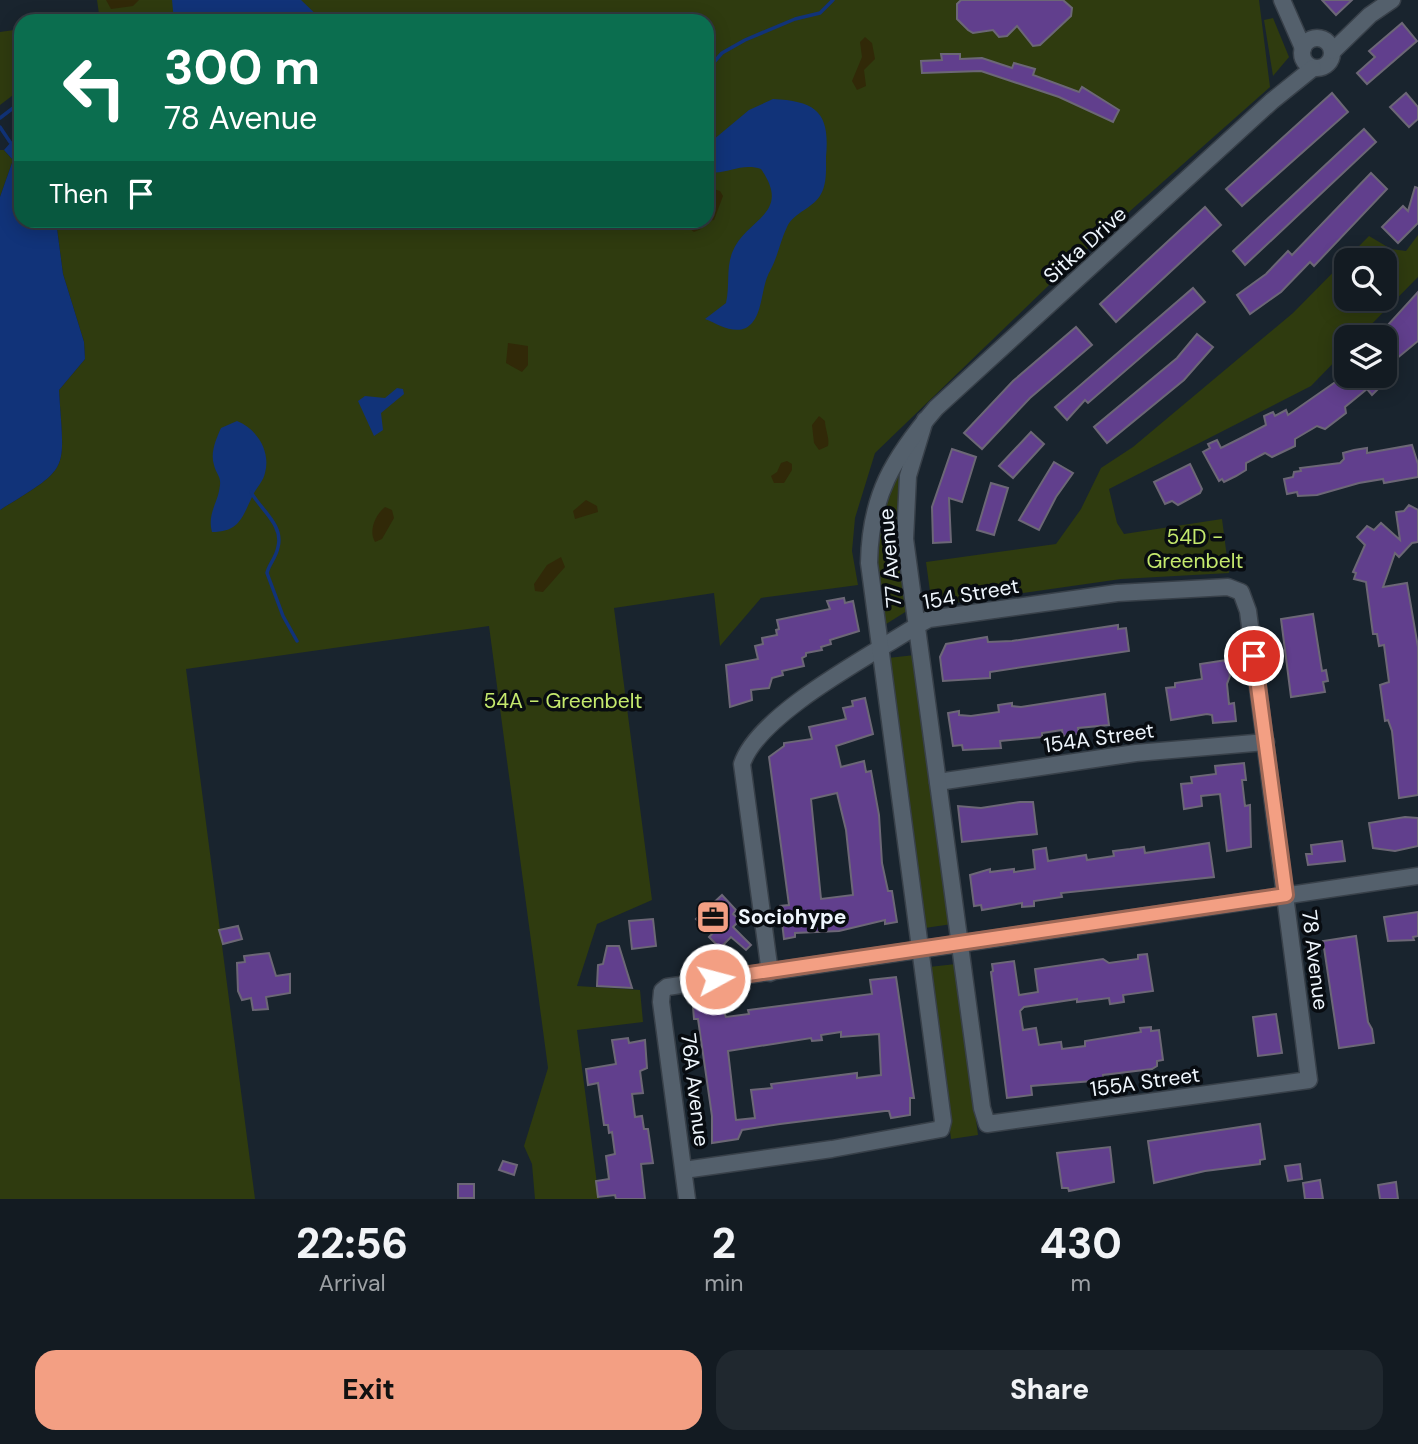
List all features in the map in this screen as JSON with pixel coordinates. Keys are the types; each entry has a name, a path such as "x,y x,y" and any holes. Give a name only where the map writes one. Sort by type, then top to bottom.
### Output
{"street":[{"path":"1282,1 1315,50 1392,0"},
{"name":"Sitka Drive","path":"925,420 1272,101 1315,50"},
{"name":"77 Avenue","path":"925,420 908,476 904,517 959,943 982,1108 987,1124"},
{"name":"77 Avenue","path":"684,1170 908,1137 941,1129 943,1121 922,949 869,563 873,518 892,466 925,420"},
{"name":"154 Street","path":"769,972 742,775 751,744 783,714 929,619 1131,592 1223,586 1237,590 1244,596"},
{"name":"78 Avenue","path":"1244,596 1266,742 1309,1080"},
{"name":"154A Street","path":"938,782 1136,753 1266,742"},
{"path":"769,972 1418,876"},
{"name":"76A Avenue","path":"687,1199 661,1002 664,988 769,972"},
{"name":"155A Street","path":"987,1124 1309,1080"}],"green space":[{"name":"54A - Greenbelt","path":"97,0 1259,0 1270,87 1077,258 875,453 855,518 852,551 858,585 761,598 720,646 714,593 614,608 652,900 597,924 577,986 640,990 643,1022 577,1030 599,1199 535,1199 532,1164 524,1146 548,1068 489,626 186,669 255,1199 0,1199 0,510 40,484 58,465 62,453 59,390 85,359 84,342 63,274 57,228 714,228 714,14 99,14"},
{"path":"1273,18 1289,57 1273,76 1264,20"},
{"path":"14,30 14,94 0,105 0,32"},
{"path":"0,150 4,150 13,160 0,197"},
{"path":"1418,235 1418,277 1397,298 1397,250 1406,251"},
{"path":"1369,236 1389,248 1357,248"},
{"name":"54D - Greenbelt","path":"1334,271 1334,311 1385,311 1371,325 1334,325 1334,362 1311,386 1109,489 1117,523 1124,534 1222,519 1229,573 1121,579 932,606 926,562 1056,544 1081,509 1101,468 1133,447 1293,313"},
{"path":"907,448 899,499 899,523 910,609 883,626 874,562 878,518"},
{"path":"915,655 952,924 925,928 888,658"},
{"path":"956,964 978,1135 951,1139 929,967"}],"sand":[{"path":"106,0 139,0 133,6 111,9"},
{"path":"865,37 872,43 875,59 864,70 866,86 857,90 852,81 862,57 860,42"},
{"path":"714,189 720,191 723,196 714,220"},
{"path":"508,343 528,346 528,365 522,372 506,363"},
{"path":"819,416 825,421 828,446 819,450 814,443 812,425"},
{"path":"787,461 792,464 792,470 784,483 774,483 771,476 777,472 781,463"},
{"path":"586,500 597,506 598,512 575,519 573,511"},
{"path":"385,507 392,510 394,518 382,539 375,542 372,532 374,523"},
{"path":"561,557 565,567 543,592 535,591 534,584 547,565"}],"water":[{"path":"172,0 301,0 316,14 173,14"},
{"path":"773,99 788,100 811,107 823,120 827,142 823,190 818,199 794,217 787,227 767,278 756,317 741,330 720,326 705,319 726,303 732,253 738,241 769,207 772,197 761,169 746,167 714,172 714,139 749,110"},
{"path":"14,139 14,228 57,228 63,274 84,342 85,359 59,390 62,453 58,465 40,484 0,510 0,197 13,160 4,150"},
{"path":"397,388 403,389 404,394 381,413 383,430 374,436 358,401 365,396 385,398"},
{"path":"237,421 251,429 261,442 266,457 265,473 238,522 228,529 212,532 211,519 220,482 213,460 214,446 221,428"}],"building":[{"path":"961,0 1063,0 1072,8 1071,16 1040,45 1033,46 1017,26 1007,36 999,37 993,30 973,33 968,30 957,19 957,4"},
{"path":"1322,0 1352,0 1336,15"},
{"path":"1402,23 1417,41 1367,84 1357,73 1375,57 1369,51"},
{"path":"941,54 960,54 960,59 982,58 1012,68 1014,63 1035,69 1033,75 1079,92 1082,87 1119,110 1113,122 1059,97 981,71 922,73 921,61 942,60"},
{"path":"1332,93 1348,112 1242,206 1226,189"},
{"path":"1406,93 1418,107 1418,119 1409,127 1390,107"},
{"path":"1364,129 1376,142 1245,265 1233,251"},
{"path":"1371,173 1387,189 1314,266 1310,262 1281,292 1250,314 1237,295 1266,274 1288,251 1292,255"},
{"path":"1415,187 1418,188 1418,223 1398,243 1382,227 1403,206 1408,211"},
{"path":"1205,207 1221,225 1116,322 1100,304"},
{"path":"1193,288 1205,302 1088,403 1085,400 1067,420 1055,407"},
{"path":"1418,292 1418,341 1397,358 1397,325 1388,325"},
{"path":"1076,327 1092,345 1030,398 982,449 964,433 1013,381"},
{"path":"1197,334 1213,347 1184,380 1107,443 1094,427 1177,358"},
{"path":"1334,383 1334,388 1379,388 1372,395 1367,389 1345,407 1346,413 1325,429 1317,426 1295,439 1295,446 1272,457 1265,453 1246,463 1246,470 1224,482 1222,479 1219,481 1203,452 1210,448 1208,444 1217,440 1221,448 1266,425 1264,416 1273,412 1275,416 1286,410 1288,415"},
{"path":"1031,432 1044,444 1013,478 999,466"},
{"path":"1412,445 1418,464 1418,477 1384,483 1383,479 1359,483 1317,495 1298,496 1297,492 1287,494 1284,479 1293,477 1294,472 1301,471 1300,468 1340,463 1344,459 1343,453 1354,450 1367,448 1367,453"},
{"path":"952,449 976,457 962,502 949,498 951,542 933,543 932,507"},
{"path":"1054,462 1073,473 1056,497 1039,530 1019,520"},
{"path":"1190,464 1202,489 1200,493 1178,505 1172,501 1165,504 1154,482"},
{"path":"991,483 1008,488 994,535 977,530"},
{"path":"1409,505 1418,510 1418,542 1412,543 1399,557 1395,553 1383,587 1407,583 1418,647 1418,795 1399,798 1392,731 1388,720 1385,721 1380,685 1389,682 1384,645 1379,646 1377,634 1373,634 1366,582 1354,579 1356,573 1353,572 1365,545 1357,537 1367,526 1374,530 1381,523 1400,540 1396,512 1404,511"},
{"path":"844,598 845,603 853,601 859,631 830,640 831,644 821,647 822,650 806,653 802,658 804,666 782,671 783,675 772,678 769,688 751,690 752,700 730,707 726,665 758,659 755,646 763,644 762,638 777,635 777,620 830,609 827,601"},
{"path":"1313,614 1322,671 1326,670 1328,681 1323,682 1325,692 1291,697 1281,619"},
{"path":"1118,625 1118,629 1126,628 1129,651 990,672 990,678 943,681 940,657 946,644 987,637 988,642 1012,641"},
{"path":"1227,660 1230,676 1227,684 1229,704 1234,703 1236,721 1213,723 1212,715 1207,714 1171,720 1166,688 1175,687 1175,683 1202,679 1200,664"},
{"path":"1105,694 1109,725 1078,728 1079,734 1063,736 1062,730 1042,733 1042,737 1000,741 1001,748 963,750 962,745 953,746 948,713 959,711 959,715 971,716 999,712 998,705 1012,703 1012,706 1021,707"},
{"path":"865,698 873,734 836,746 841,767 864,761 866,772 871,771 879,815 882,863 888,891 892,891 897,922 885,924 885,920 839,931 795,933 795,937 784,939 780,906 789,905 769,757 784,746 784,743 812,739 809,727 846,719 843,708 853,706 852,701","holes":["837,793 846,830 853,895 821,899 811,799"]},
{"path":"1244,763 1246,780 1242,780 1245,806 1250,805 1251,847 1227,851 1220,794 1201,796 1202,806 1184,809 1181,784 1192,783 1191,777 1216,774 1215,766"},
{"path":"1033,802 1037,834 962,842 958,806 981,808"},
{"path":"1405,817 1418,818 1418,846 1395,851 1373,848 1369,823"},
{"path":"1342,841 1345,861 1308,865 1306,854 1312,854 1311,845"},
{"path":"1209,843 1214,877 1061,893 1062,897 1034,901 1034,906 1022,907 1022,903 982,910 981,905 974,906 970,875 990,869 990,872 1014,869 1014,872 1035,869 1033,850 1046,848 1048,861 1086,855 1087,860 1114,856 1113,851 1144,847 1145,853"},
{"path":"722,895 736,910 733,914 740,920 733,927 751,945 746,950 731,937 720,948 709,937 712,934 696,919"},
{"path":"1418,912 1418,936 1413,937 1414,940 1388,941 1384,917"},
{"path":"653,919 656,946 632,949 629,921"},
{"path":"238,926 242,939 223,944 219,930"},
{"path":"1356,936 1368,1022 1374,1043 1339,1048 1323,941"},
{"path":"607,946 619,946 632,988 597,986 598,965 603,964"},
{"path":"269,953 276,976 290,974 290,993 266,997 268,1009 253,1010 251,998 242,1000 238,991 237,963 245,962 244,956"},
{"path":"1147,954 1153,991 1123,995 1124,1002 1110,1004 1109,998 1077,1002 1077,999 1024,1007 1020,1011 1023,1030 1036,1028 1039,1045 1061,1042 1062,1049 1085,1046 1085,1041 1141,1032 1140,1028 1151,1027 1151,1031 1159,1030 1163,1060 1157,1061 1157,1066 1152,1069 1103,1075 1103,1078 1093,1081 1031,1086 1032,1095 1007,1098 992,964 1014,961 1019,995 1038,992 1035,969 1103,959 1109,963 1138,959 1138,955"},
{"path":"896,977 914,1098 910,1098 910,1115 891,1118 889,1111 885,1111 780,1124 742,1130 738,1139 712,1143 712,1116 698,1019 694,1019 693,1007 720,1003 726,1017 749,1014 748,1010 872,994 870,980","holes":["841,1032 841,1037 879,1034 881,1075 857,1078 857,1073 771,1084 772,1088 751,1090 755,1118 736,1120 728,1051 811,1038 812,1041 822,1040 821,1035"]},
{"path":"1276,1014 1282,1053 1258,1056 1253,1017"},
{"path":"628,1038 629,1043 645,1040 647,1068 640,1071 643,1093 632,1094 635,1117 642,1116 644,1129 648,1129 653,1163 641,1164 645,1199 616,1199 615,1195 598,1197 596,1181 609,1179 606,1156 615,1154 612,1132 609,1133 608,1125 604,1125 598,1083 588,1085 586,1069 616,1064 612,1040"},
{"path":"1260,1124 1265,1159 1260,1160 1260,1164 1205,1171 1154,1183 1148,1141"},
{"path":"1110,1147 1114,1182 1069,1191 1068,1188 1062,1188 1057,1153"},
{"path":"503,1161 517,1165 514,1175 499,1170"},
{"path":"1300,1164 1302,1179 1288,1181 1285,1166"},
{"path":"1320,1180 1323,1199 1305,1199 1303,1183"},
{"path":"1396,1182 1398,1199 1380,1199 1378,1185"},
{"path":"458,1184 474,1184 474,1198 458,1198"}],"waterway":[{"path":"714,62 722,53 745,40 795,19 820,13 833,0"},
{"path":"0,118 14,107"},
{"path":"0,127 10,142"},
{"path":"251,492 278,532 277,551 267,573 283,616 297,641"}],"place":[{"name":"Sociohype","path":"713,917"}],"route":[{"path":"715,979 1286,895 1254,656"}]}
